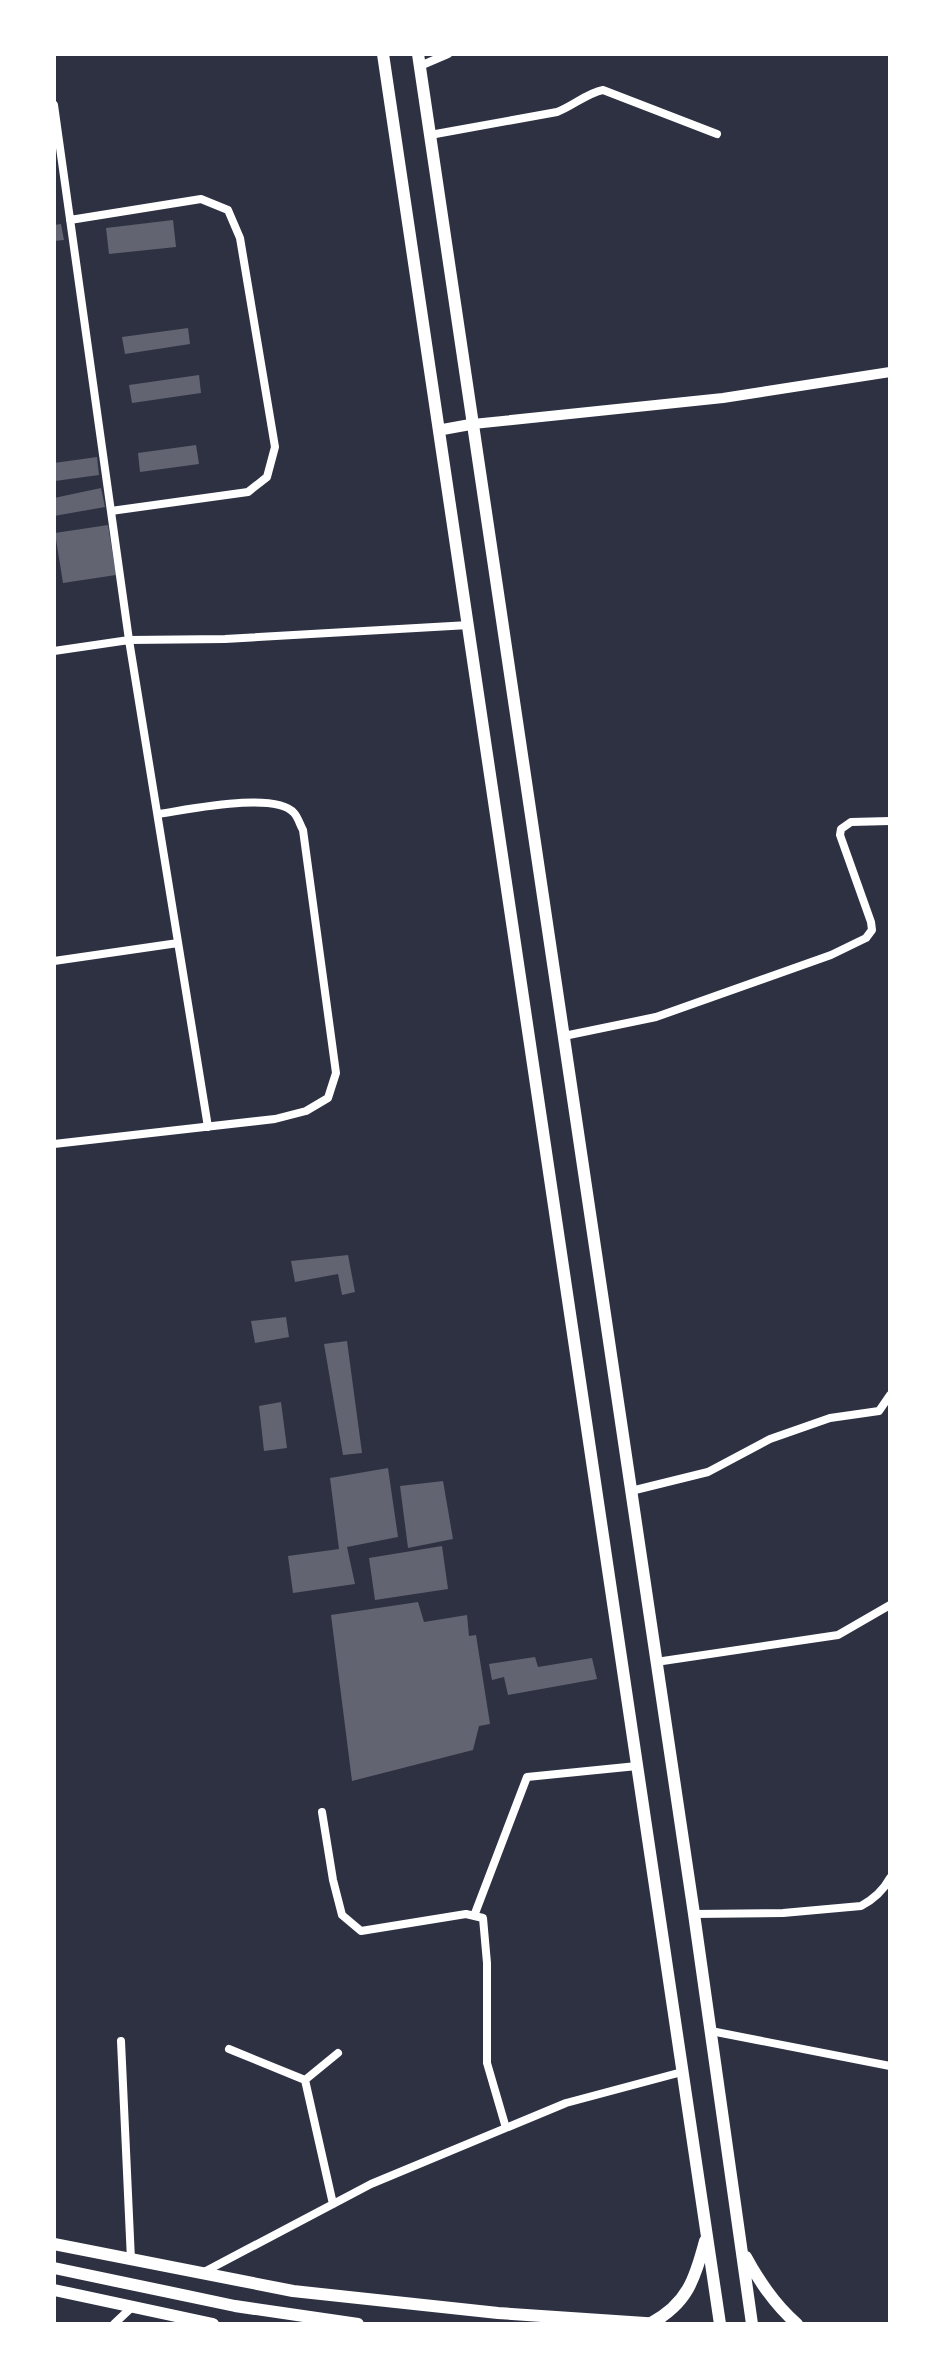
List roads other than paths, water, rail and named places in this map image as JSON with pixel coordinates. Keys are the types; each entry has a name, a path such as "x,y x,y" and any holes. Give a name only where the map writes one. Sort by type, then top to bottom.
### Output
{"main road":[{"path":"383,54 720,2324"},
{"path":"419,60 752,2324"},
{"path":"440,430 473,424"},
{"path":"651,2323 664,2316 687,2293 707,2234"},
{"path":"54,2244 293,2291 380,2302 660,2324"},
{"path":"741,2247 768,2294 797,2324"},
{"path":"54,2268 235,2306 358,2324"},
{"path":"54,2290 213,2324"}],"street":[{"path":"419,60 448,54"},
{"path":"430,135 557,112 603,90 717,134"},
{"path":"54,105 129,640 208,1127"},
{"path":"70,220 201,199 228,210 240,238 275,447 267,477 248,492 111,511"},
{"path":"473,424 723,398 890,372"},
{"path":"54,651 129,640 225,639 469,625"},
{"path":"54,1144 275,1119 306,1111 328,1098 336,1073 303,830 294,813 280,803 256,801 158,814"},
{"path":"564,1036 656,1017 789,971 866,938 872,930 871,922 841,842 841,829 851,822 890,821"},
{"path":"54,961 178,943"},
{"path":"631,1491 708,1472 770,1439 830,1418 879,1411 890,1395"},
{"path":"656,1662 838,1635 890,1605"},
{"path":"474,1916 527,1777 637,1766"},
{"path":"322,1812 342,1915 361,1931 466,1914 483,1918 487,1963 487,2063 506,2128"},
{"path":"694,1914 783,1913 861,1906 883,1890 890,1878"},
{"path":"711,2031 890,2066"},
{"path":"121,2041 131,2260"},
{"path":"229,2049 305,2080"},
{"path":"305,2080 338,2053"},
{"path":"200,2275 371,2184 586,2096 682,2072"},
{"path":"305,2080 333,2204"},
{"path":"114,2324 132,2307"}]}
